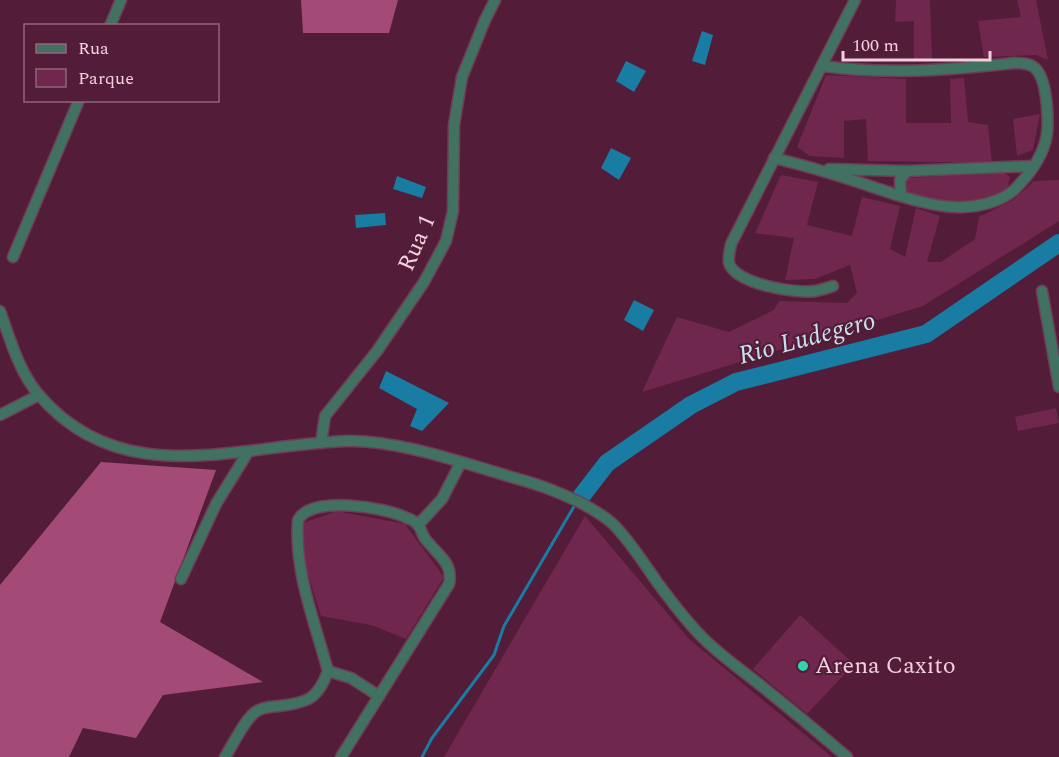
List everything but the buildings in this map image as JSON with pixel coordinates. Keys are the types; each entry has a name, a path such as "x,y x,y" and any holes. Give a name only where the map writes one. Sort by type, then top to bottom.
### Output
{"street":[{"path":"111,24 121,0"},
{"name":"Rua 1","path":"321,443 325,416 384,341 424,282 446,241 453,211 454,125 462,77 495,0"},
{"path":"833,286 815,291 796,292 772,287 738,274 729,262 731,244 855,0"},
{"path":"774,158 902,196 962,207 988,203 1014,190 1033,166 1046,142 1047,116 1043,82 1035,68 1028,64 917,70 863,70 822,66"},
{"path":"13,258 78,102"},
{"path":"817,169 907,171 1033,166"},
{"path":"1008,167 1014,171 1016,176 1014,190"},
{"path":"902,196 900,180 907,171"},
{"path":"1042,291 1059,387"},
{"path":"0,310 19,360 39,395 68,422 91,437 129,451 191,456 348,441 373,443 461,462 536,483 568,498 607,520 623,535 669,597 704,639 847,757"},
{"path":"0,415 39,395"},
{"path":"181,579 198,538 248,452"},
{"path":"418,525 442,499 461,462"},
{"path":"225,757 255,712 309,699 323,684 328,671 301,568 297,525 300,515 312,508 357,506 397,514 418,525 427,541 449,568 449,584 341,757"},
{"path":"328,671 351,678 379,696"}],"green space":[{"path":"896,0 930,0 932,59 914,59 914,21 895,22"},
{"path":"1017,0 1036,0 1048,60 1036,55 984,57 978,21 1021,17"},
{"path":"826,75 906,79 906,123 951,123 950,79 964,78 968,122 988,125 992,163 868,161 866,119 844,121 844,158 810,156 797,147"},
{"path":"1040,114 1033,150 1017,156 1013,119"},
{"path":"1003,172 1010,177 1008,187 997,194 972,201 945,201 919,196 907,192 905,185 908,178"},
{"path":"781,175 818,182 807,225 852,236 862,197 900,206 890,249 905,257 916,208 940,216 927,262 941,262 975,239 979,217 1013,200 1034,181 1059,180 1059,221 923,306 642,392 677,317 729,332 774,310 779,301 847,303 857,293 850,265 815,279 785,280 794,238 755,233"},
{"path":"1056,408 1059,423 1018,431 1015,417"},
{"path":"337,511 405,524 444,577 406,639 371,625 321,616 305,565 303,523"},
{"path":"585,516 689,639 832,757 444,757"},
{"name":"Arena Caxito","path":"800,615 854,664 807,714 753,669"}],"shaded area":[{"path":"301,0 398,0 389,33 303,33"},
{"path":"101,462 216,470 160,622 263,682 163,695 136,738 83,728 69,757 0,757 0,585"}],"water":[{"path":"702,31 713,35 705,65 692,61"},
{"path":"626,61 646,71 634,92 616,81"},
{"path":"611,148 631,158 619,180 601,168"},
{"path":"397,176 426,187 422,198 393,189"},
{"path":"385,213 386,225 356,228 355,215"},
{"path":"634,300 654,310 643,331 624,320"},
{"path":"386,371 449,403 422,431 410,426 417,409 379,388"}],"waterway":[{"name":"Rio Ludegero","path":"580,498 607,463 691,405 736,382 926,334 1059,243"},
{"path":"422,757 432,738 494,655 504,626 576,503"}],"place":[{"name":"Arena Caxito","path":"803,666"}]}
